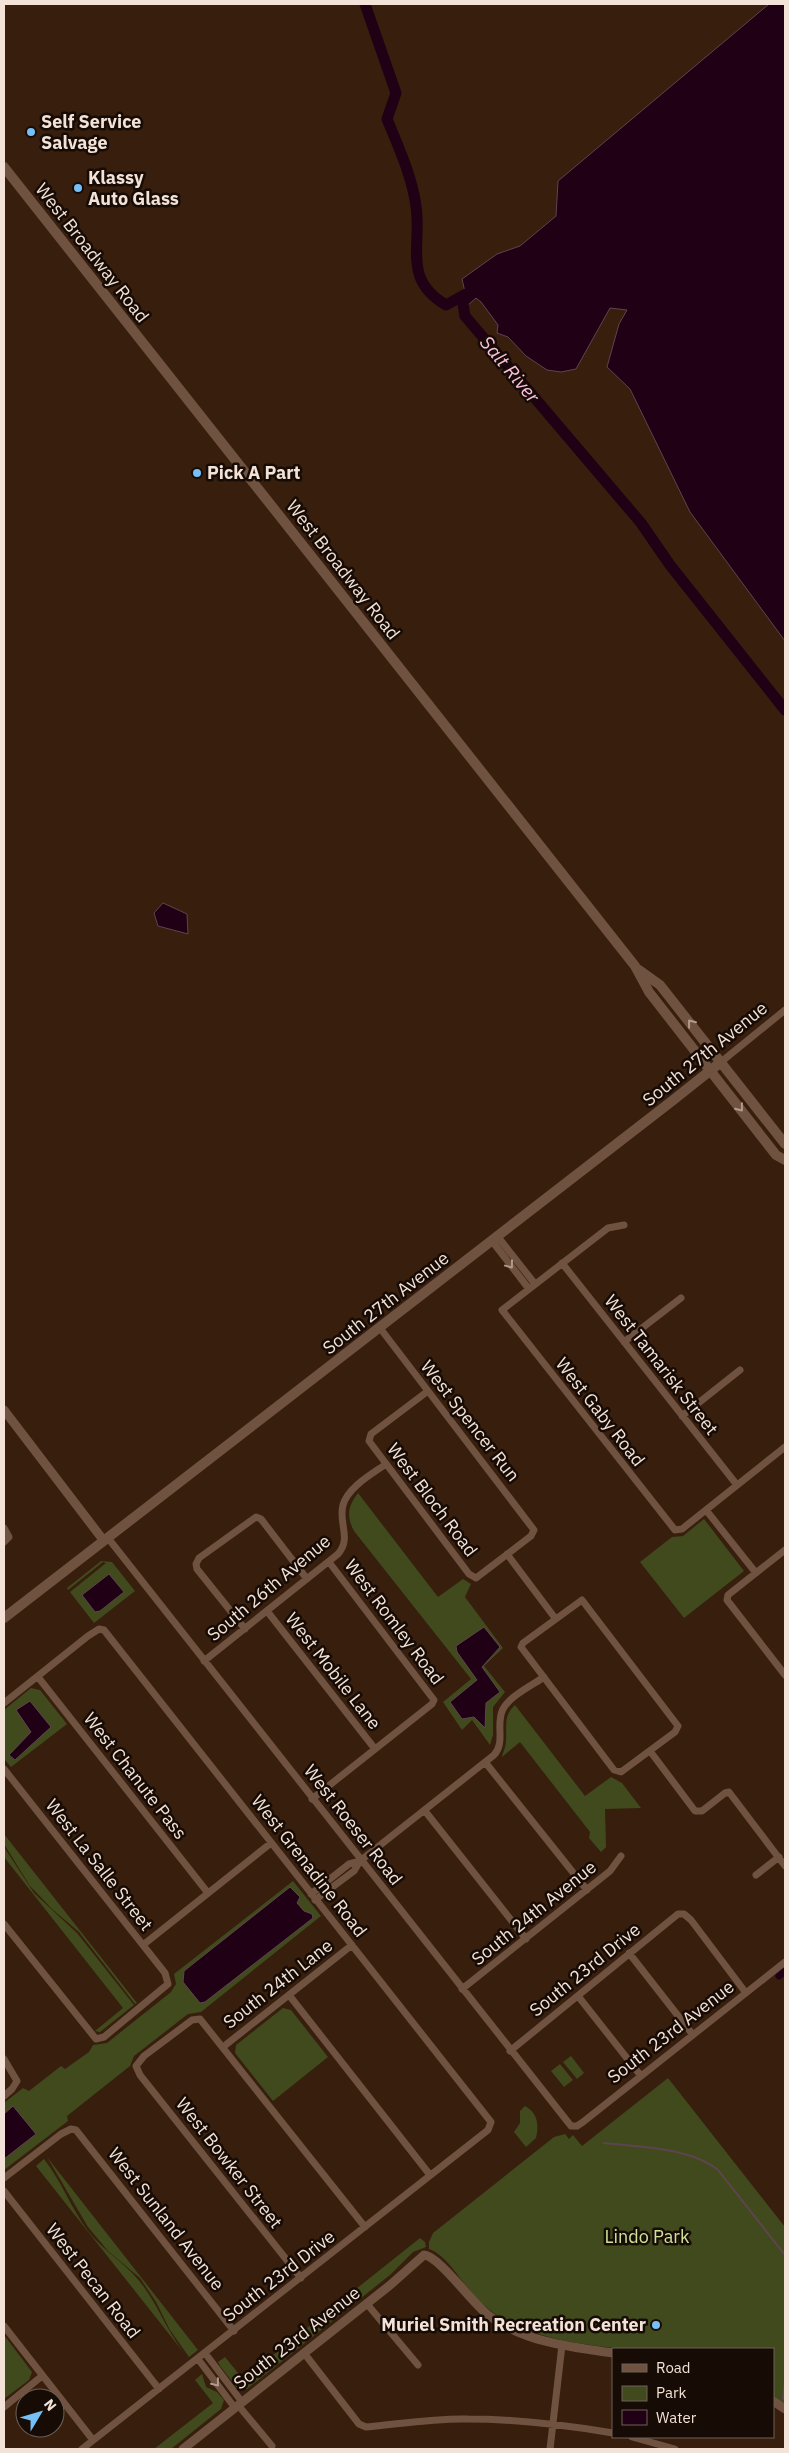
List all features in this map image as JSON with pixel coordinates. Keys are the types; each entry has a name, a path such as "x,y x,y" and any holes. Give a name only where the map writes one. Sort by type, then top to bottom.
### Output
{"main road":[{"name":"West Broadway Road","path":"4,168 638,970 649,992 776,1155 785,1160"},
{"name":"West Broadway Road","path":"638,970 660,985 785,1144"},
{"name":"South 27th Avenue","path":"4,1618 721,1062"}],"street":[{"name":"South 27th Avenue","path":"721,1062 785,1010"},
{"path":"495,1239 528,1289 608,1228 624,1225"},
{"path":"495,1239 535,1284"},
{"name":"West Tamarisk Street","path":"562,1263 737,1485"},
{"name":"West Gaby Road","path":"528,1289 502,1310 676,1530 682,1529 706,1510"},
{"path":"624,1342 681,1298"},
{"name":"West Spencer Run","path":"380,1328 534,1532 507,1554"},
{"path":"682,1416 740,1370"},
{"name":"West Bloch Road","path":"428,1391 369,1438 370,1442 474,1578 507,1554"},
{"name":"West Roeser Road","path":"5,1414 204,1661 568,2124 576,2126"},
{"path":"756,1573 706,1510 785,1446"},
{"name":"South 26th Avenue","path":"204,1661 329,1562 342,1549 345,1540 344,1502 356,1488 386,1464"},
{"path":"245,1629 197,1569 196,1564 199,1558 256,1517 261,1519 307,1579"},
{"path":"4,1528 6,1539"},
{"path":"785,1550 728,1595 728,1602 785,1675"},
{"path":"507,1554 555,1618"},
{"name":"West Romley Road","path":"329,1562 434,1700 432,1704 374,1748"},
{"path":"582,1600 677,1724 678,1728 619,1773 614,1770 521,1645 555,1618 582,1600"},
{"name":"West Mobile Lane","path":"267,1611 374,1748"},
{"name":"West Grenadine Road","path":"38,1677 88,1636 102,1629 491,2122"},
{"path":"4,1703 38,1677"},
{"name":"West Chanute Pass","path":"38,1677 208,1893"},
{"path":"313,1897 354,1871 360,1860 425,1811 497,1752 502,1710 510,1701 544,1677"},
{"path":"312,1799 374,1748"},
{"path":"650,1751 693,1810 697,1812 728,1792 785,1866"},
{"path":"485,1762 587,1890"},
{"name":"West La Salle Street","path":"4,1769 165,1973 168,1982 163,1990 104,2037 96,2039 4,1924"},
{"path":"425,1811 526,1939"},
{"path":"143,1945 271,1843"},
{"name":"South 24th Avenue","path":"462,1989 610,1871 621,1856"},
{"path":"756,1875 778,1857"},
{"name":"South 23rd Drive","path":"510,2051 671,1919 681,1914 690,1920 746,1993"},
{"name":"South 24th Lane","path":"136,2066 144,2056 192,2020 200,2019 223,2047 352,1945"},
{"path":"629,1953 693,2035"},
{"name":"South 23rd Avenue","path":"576,2126 785,1962"},
{"path":"289,1995 430,2175"},
{"path":"578,1996 640,2076"},
{"path":"223,2047 365,2227"},
{"path":"4,2059 17,2081 14,2087 4,2096"},
{"name":"West Bowker Street","path":"136,2066 140,2075 301,2278"},
{"name":"South 23rd Drive","path":"82,2449 488,2130 491,2122"},
{"name":"West Sunland Avenue","path":"4,2178 61,2134 73,2128 79,2133 234,2330"},
{"name":"West Pecan Road","path":"4,2191 159,2389"},
{"name":"South 23rd Avenue","path":"183,2449 367,2304 420,2257 426,2255 432,2256 469,2298 494,2320 534,2338 562,2346"},
{"path":"367,2304 418,2365"},
{"path":"4,2326 93,2440"},
{"path":"550,2449 562,2346 612,2353"},
{"path":"205,2353 239,2405"},
{"path":"304,2353 359,2424 366,2428 429,2420 468,2419 553,2423 612,2434"},
{"path":"198,2359 272,2446"},
{"path":"4,2407 42,2376"},
{"path":"774,2402 785,2409"},
{"path":"636,2438 675,2449"}],"green space":[{"path":"358,1493 438,1597 463,1579 471,1584 465,1597 503,1648 484,1666 505,1692 493,1707 493,1735 490,1745 472,1720 462,1730 443,1702 471,1679 354,1531 349,1511"},
{"path":"704,1519 744,1571 684,1618 640,1562 672,1537 683,1536"},
{"path":"101,1561 112,1562 135,1591 94,1623 70,1592 106,1563 103,1562 68,1590 67,1588"},
{"path":"31,1688 40,1690 67,1724 11,1767 4,1759 4,1710"},
{"path":"515,1705 585,1796 611,1777 622,1783 641,1808 605,1809 606,1847 601,1852 589,1838 590,1832 520,1742 502,1757 506,1743 507,1717"},
{"path":"4,1834 137,2003 135,2004 79,1932 52,1909 30,1886 4,1844"},
{"path":"4,1847 34,1893 77,1933 134,2005 100,2032 95,2031 123,2008 4,1857"},
{"path":"293,1881 321,1916 201,2012 188,2014 134,2056 130,2066 67,2116 68,2121 4,2170 4,2103 23,2088 29,2091 61,2066 65,2069 89,2052 93,2045 107,2043 171,1992 176,1984 174,1974"},
{"path":"283,2008 291,2010 328,2057 273,2101 235,2053 236,2045"},
{"path":"571,2056 584,2073 577,2079 563,2062"},
{"path":"560,2064 573,2080 564,2087 551,2071"},
{"name":"Lindo Park","path":"668,2078 785,2227 785,2404 774,2397 774,2348 623,2348 564,2341 532,2332 503,2319 480,2302 446,2261 429,2249 429,2242 433,2233 554,2137 565,2134 569,2139 573,2135 582,2146"},
{"path":"525,2106 533,2112 537,2124 536,2138 526,2147 514,2132 520,2123 520,2111"},
{"path":"47,2157 198,2350 189,2357 170,2330 156,2302 140,2278 108,2251 88,2227"},
{"path":"44,2159 88,2231 101,2246 138,2279 150,2296 175,2341 188,2358 36,2166"},
{"path":"420,2238 425,2242 426,2247 413,2252 390,2275 247,2389 238,2389 220,2366 218,2362 225,2357 243,2379"},
{"path":"4,2335 32,2372 29,2380 18,2388 15,2388 15,2391 4,2399"},
{"path":"202,2374 206,2387 217,2392 224,2400 221,2409 171,2449 154,2449 213,2403 195,2380"}],"water":[{"path":"769,4 785,4 785,641 690,512 630,389 607,367 619,324 627,310 610,308 576,369 561,372 547,370 526,356 508,337 497,333 498,325 481,302 476,298 468,305 462,279 497,254 520,246 556,216 558,181"},
{"path":"163,903 187,914 188,934 158,926 154,913"},
{"path":"109,1574 124,1592 100,1611 95,1612 82,1595"},
{"path":"484,1627 500,1647 482,1667 500,1692 486,1703 485,1728 474,1717 462,1719 450,1702 477,1680 457,1652 456,1646"},
{"path":"30,1701 51,1727 15,1760 9,1755 31,1732 16,1710"},
{"path":"290,1887 300,1897 297,1903 304,1911 312,1914 313,1918 205,2002 200,2003 183,1982 184,1971"},
{"path":"13,2106 36,2134 4,2159 4,2114"}],"waterway":[{"name":"Salt River","path":"365,4 396,93 387,119 404,161 414,195 417,221 417,261 419,273 424,284 432,295 446,305 466,294 463,304 465,316 641,523 670,565 785,710"},
{"path":"779,1976 785,1971"},
{"path":"604,2143 663,2149 679,2152 706,2162 718,2170 785,2255"},
{"path":"783,2399 785,2381"}],"place":[{"name":"Self Service Salvage","path":"31,132"},
{"name":"Klassy Auto Glass","path":"78,188"},
{"name":"Pick A Part","path":"197,473"},
{"name":"Muriel Smith Recreation Center","path":"656,2325"}]}
